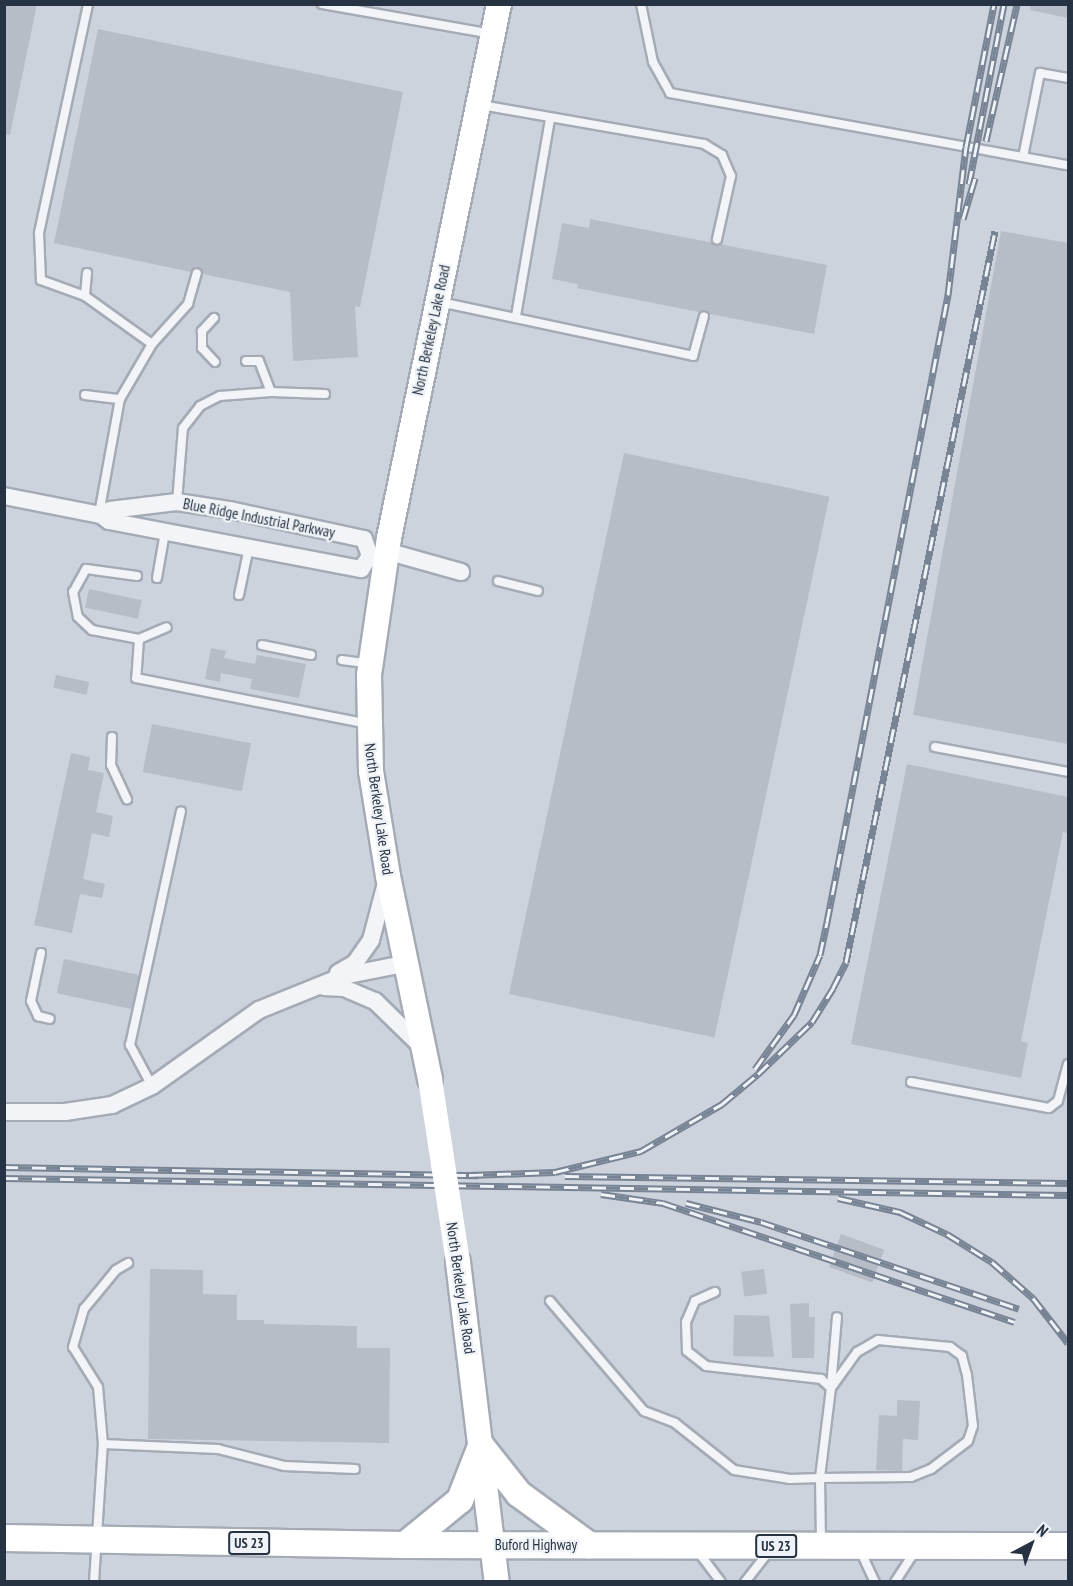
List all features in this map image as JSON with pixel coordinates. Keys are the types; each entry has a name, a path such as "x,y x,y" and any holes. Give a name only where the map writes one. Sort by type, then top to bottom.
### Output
{"main road":[{"path":"405,1545 460,1500 481,1446 525,1499 589,1545"},
{"name":"Buford Highway","path":"4,1538 405,1545 1068,1546"}],"street":[{"name":"North Berkeley Lake Road","path":"497,1581 458,1262 426,1051 388,876 371,771 369,724 370,664 380,555 437,301 499,4"},
{"name":"Blue Ridge Industrial Parkway","path":"4,496 100,515 109,521 361,569 380,555 364,539 177,502 110,510 100,515"},
{"path":"380,555 461,572"},
{"path":"4,1112 65,1112 112,1105 152,1086 259,1010 314,986 355,963 371,940 388,876"},
{"path":"314,986 408,963"},
{"path":"314,986 344,988 375,1001 426,1051"}],"lane":[{"path":"88,4 39,233 41,280 85,296 152,344"},
{"path":"322,4 493,34"},
{"path":"641,4 653,62 669,93 1068,165"},
{"path":"1023,157 1040,73 1068,78"},
{"path":"478,104 550,119 704,144 722,155 731,176 717,239"},
{"path":"516,316 550,119"},
{"path":"85,296 87,273"},
{"path":"100,515 120,399 152,344 188,304 197,273"},
{"path":"437,301 516,316 693,356 704,316"},
{"path":"214,318 202,331 202,348 215,362"},
{"path":"246,361 259,361 271,392"},
{"path":"177,502 183,428 200,406 220,396 271,392 325,394"},
{"path":"85,395 120,399"},
{"path":"157,578 165,532"},
{"path":"239,595 249,547"},
{"path":"137,576 86,568 73,592 78,617 92,630 138,639 167,627"},
{"path":"498,581 538,591"},
{"path":"138,639 136,678 369,724"},
{"path":"262,645 311,655"},
{"path":"342,660 370,664"},
{"path":"112,737 111,765 127,799"},
{"path":"935,747 1068,772"},
{"path":"152,1086 130,1045 181,811"},
{"path":"41,953 31,1001 38,1016 50,1019"},
{"path":"911,1082 1049,1108 1059,1101 1068,1064"},
{"path":"94,1581 99,1541 103,1444 98,1387 73,1347 84,1310 116,1270 128,1263"},
{"path":"715,1292 695,1300 686,1322 687,1351 706,1366 821,1379 831,1388"},
{"path":"550,1301 644,1411 675,1423 735,1470 790,1479 911,1477 931,1469 969,1441 973,1426 962,1356 950,1347 878,1340 857,1352 831,1388"},
{"path":"820,1546 820,1478 837,1317"},
{"path":"103,1444 218,1449 284,1466 355,1469"},
{"path":"858,1545 875,1581"},
{"path":"895,1581 919,1545"},
{"path":"694,1546 721,1581"},
{"path":"745,1581 772,1546"}],"shaded area":[{"path":"5,5 1068,5 1068,1582 5,1582"}],"building":[{"path":"4,4 37,4 10,135 4,134"},
{"path":"1031,4 1068,4 1068,18 1030,10"},
{"path":"98,29 403,92 360,307 355,306 358,357 293,361 290,292 203,274 198,267 191,272 54,243"},
{"path":"590,219 827,265 814,334 710,314 705,310 699,312 577,288 578,284 552,279 562,223 589,228"},
{"path":"1001,231 1068,243 1068,744 913,715"},
{"path":"624,453 829,497 714,1038 509,994"},
{"path":"89,589 142,600 138,619 85,608"},
{"path":"211,648 226,651 224,658 255,664 257,655 306,664 299,698 250,689 252,679 221,673 220,682 205,679"},
{"path":"56,675 89,682 87,695 53,688"},
{"path":"152,724 251,743 242,791 143,772"},
{"path":"71,753 90,757 88,770 104,773 96,812 113,816 109,837 92,833 83,879 105,884 102,898 80,894 72,933 34,925"},
{"path":"907,764 1068,797 1068,834 1063,832 1021,1041 1028,1043 1021,1078 851,1044"},
{"path":"64,959 139,975 132,1009 57,993"},
{"path":"841,1234 884,1250 872,1283 829,1267"},
{"path":"150,1269 203,1270 203,1294 237,1295 237,1320 264,1320 264,1324 357,1326 357,1348 390,1348 389,1443 148,1439"},
{"path":"764,1269 767,1294 744,1297 741,1272"},
{"path":"809,1303 809,1317 815,1317 814,1358 792,1358 790,1304"},
{"path":"734,1315 769,1316 774,1357 733,1356"},
{"path":"897,1400 920,1401 918,1440 903,1439 902,1471 876,1470 879,1415 897,1416"}],"railway":[{"path":"755,1069 794,1015 820,955 948,295 966,147 994,4"},
{"path":"969,184 1004,4"},
{"path":"986,141 1017,4"},
{"path":"963,219 975,178"},
{"path":"469,1175 555,1172 641,1151 722,1104 758,1074 812,1022 833,988 846,962 995,231"},
{"path":"4,1167 478,1175"},
{"path":"565,1176 1068,1183"},
{"path":"4,1178 1068,1195"},
{"path":"601,1194 663,1203 1014,1322"},
{"path":"838,1198 900,1212 947,1234 992,1262 1033,1298 1068,1343"},
{"path":"686,1203 761,1222 1019,1309"}]}
